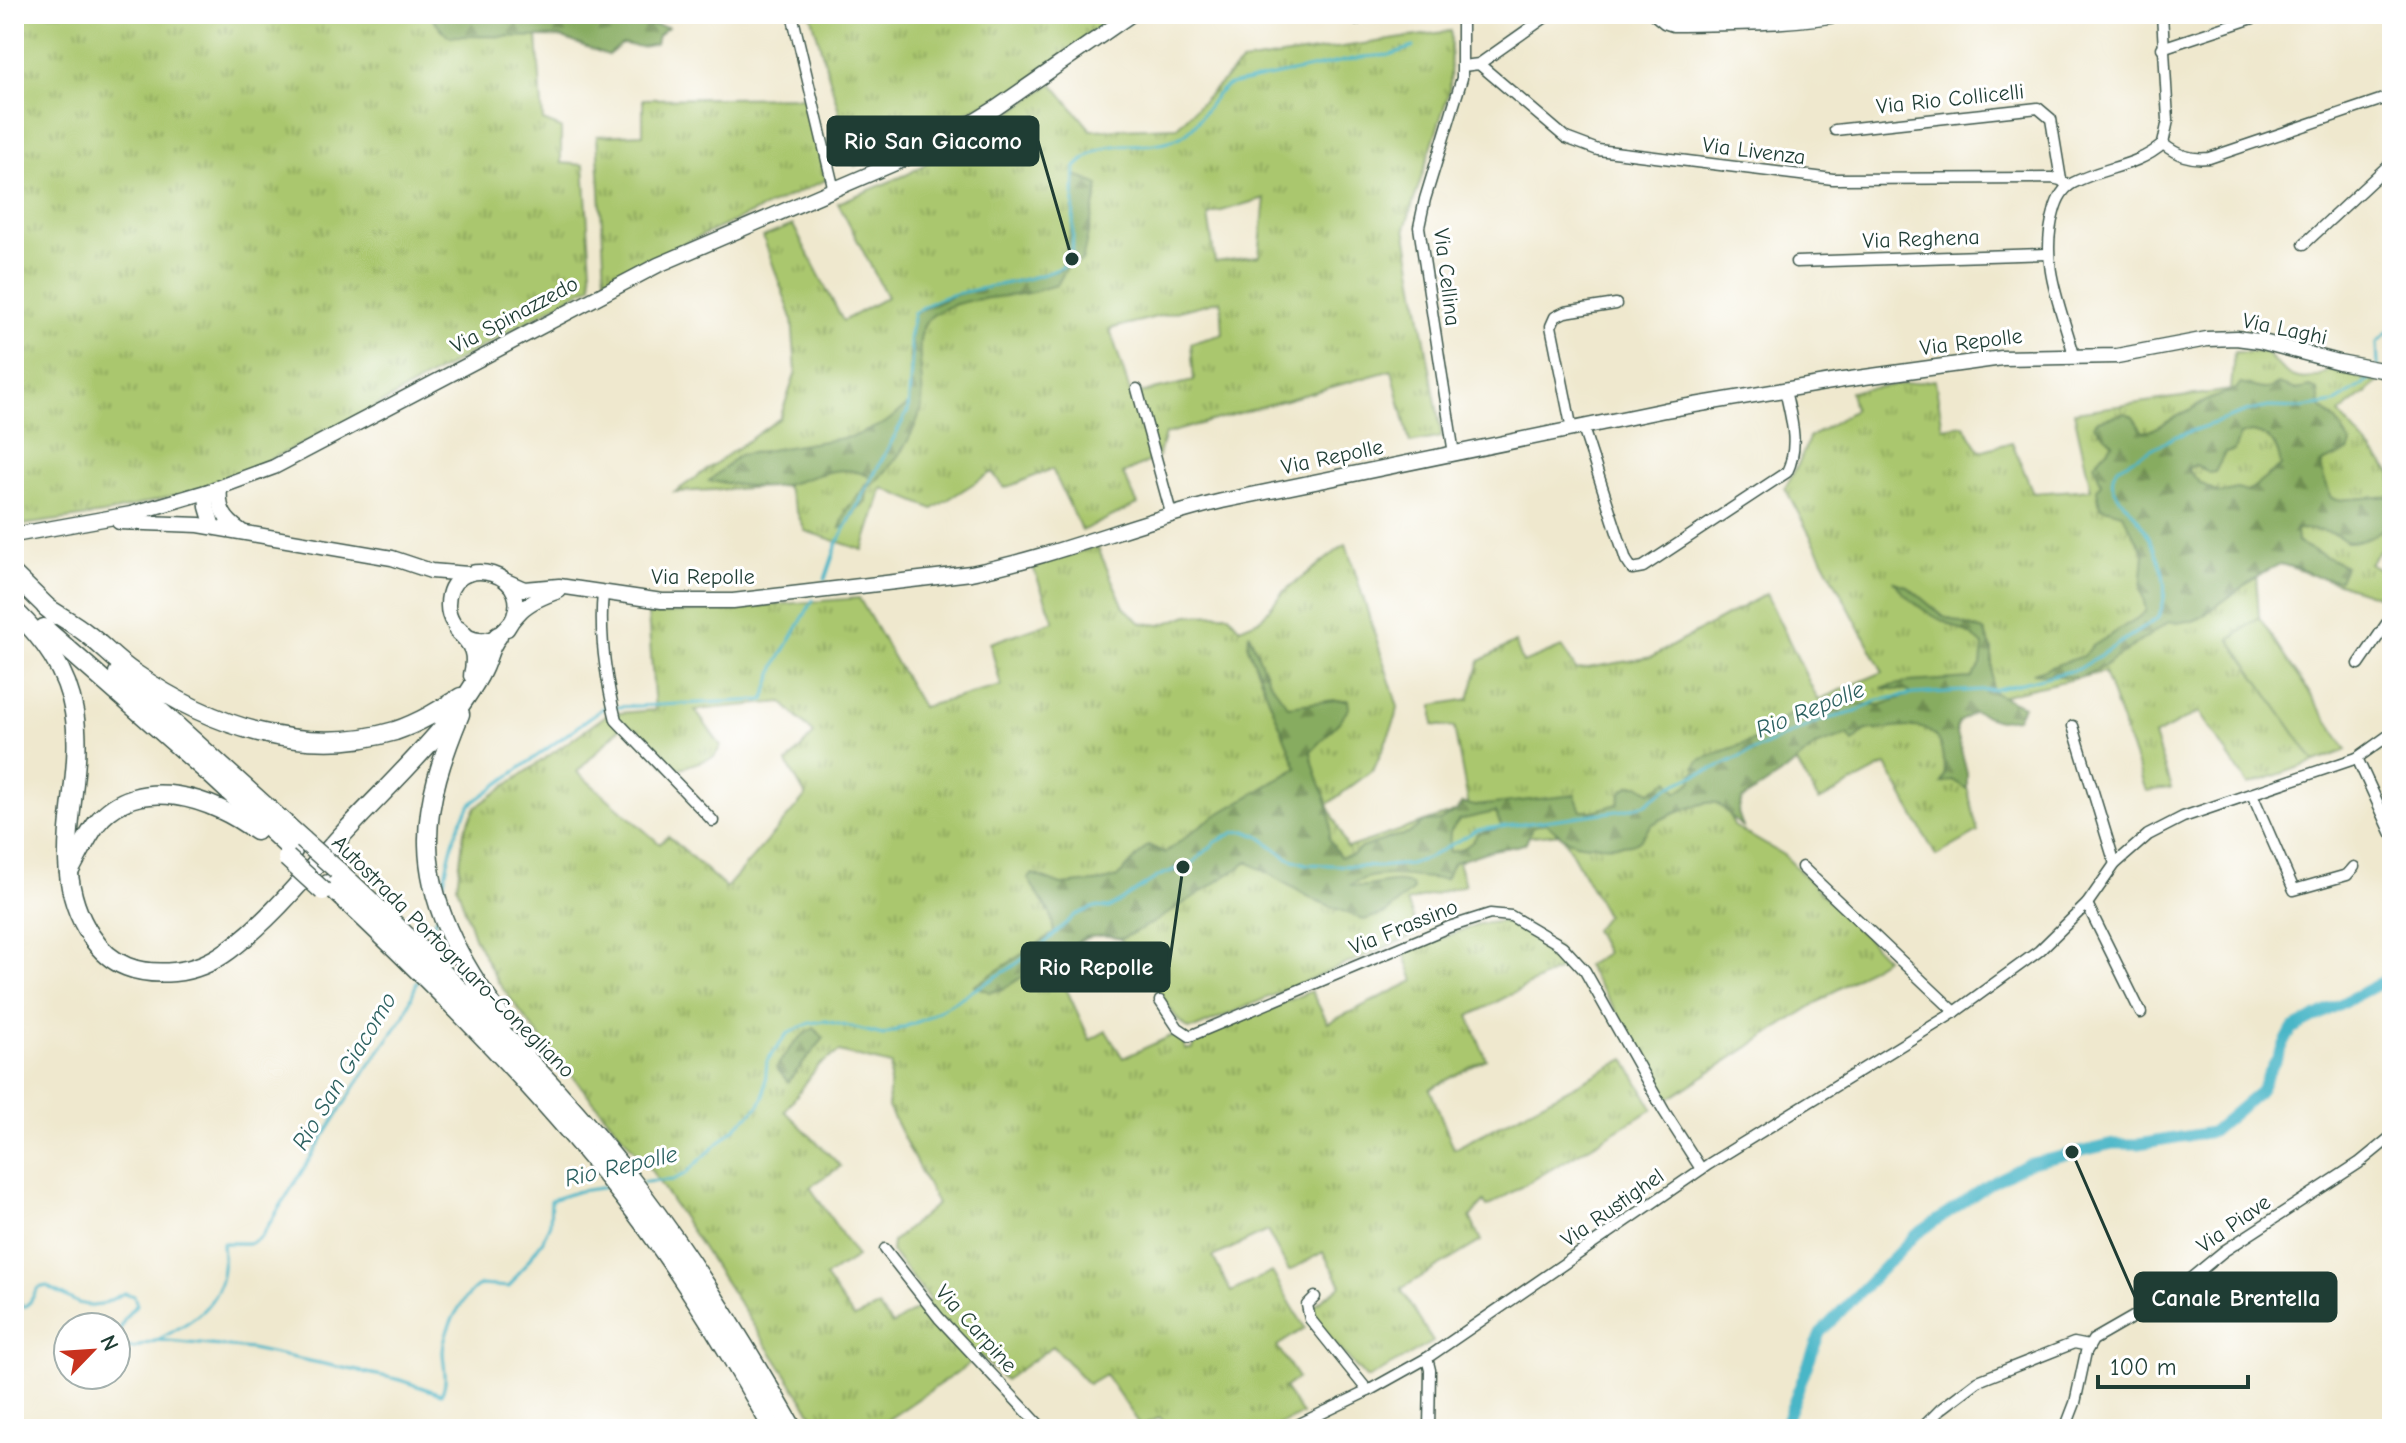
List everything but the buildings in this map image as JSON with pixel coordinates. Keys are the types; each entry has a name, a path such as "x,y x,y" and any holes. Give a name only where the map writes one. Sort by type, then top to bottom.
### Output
{"highway":[{"name":"Autostrada Portogruaro-Conegliano","path":"14,575 294,850"},
{"name":"Autostrada Portogruaro-Conegliano","path":"14,597 54,638 412,953 549,1081 730,1323 793,1429"},
{"path":"43,604 84,631 132,672 185,705 226,724 287,738 309,741 355,739 395,730 429,717 470,691"},
{"path":"14,610 37,632 53,654 67,683 74,713 77,744 67,837 74,906 98,947 117,962 138,971 160,973 183,971 205,964 249,935 452,716 483,670 494,640 503,633"},
{"path":"458,630 472,642 477,658 470,691 443,758 430,815 428,844 434,884 458,952 489,1000 572,1096 599,1149"},
{"path":"69,872 99,821 134,799 157,794 191,797 234,814 294,850"},
{"name":"Autostrada Portogruaro-Conegliano","path":"329,882 373,926 412,953"},
{"name":"Autostrada Portogruaro-Conegliano","path":"644,1211 773,1429"}],"street":[{"path":"792,14 834,190"},
{"name":"Via Spinazzedo","path":"107,519 213,490 274,467 658,265 949,137 1132,14"},
{"name":"Via Cellina","path":"1454,454 1419,227 1463,66 1462,14"},
{"path":"1463,66 1479,64 1550,14"},
{"path":"1653,14 1673,26 1762,19 1825,20 1854,14"},
{"path":"2074,355 2052,288 2047,254 2052,219 2065,183 2141,159 2163,144 2168,120 2162,14"},
{"path":"2162,48 2265,14"},
{"name":"Via Livenza","path":"1479,64 1566,138 1598,150 1833,179 2065,183"},
{"path":"2163,144 2174,153 2194,159 2209,158 2392,96"},
{"name":"Via Rio Collicelli","path":"1835,130 2038,108 2051,119 2065,183"},
{"path":"2304,244 2392,162"},
{"name":"Via Reghena","path":"1796,262 2047,254"},
{"path":"1616,304 1565,312 1555,317 1551,326 1578,429 1632,569 1643,567 1787,472 1795,445 1785,390"},
{"name":"Via Laghi","path":"2074,355 2117,356 2207,339 2236,338 2389,372"},
{"name":"Via Repolle","path":"107,519 206,526 392,558 431,571 468,574 488,571 524,589 571,587 662,601 733,601 1008,566 1171,513 1665,410 2002,358 2074,355"},
{"path":"1137,389 1171,513"},
{"path":"206,526 207,507 213,490"},
{"path":"213,490 228,522 242,532"},
{"name":"Via Repolle","path":"167,504 206,526"},
{"path":"14,535 107,519"},
{"path":"431,571 445,593 449,615 458,630 477,640 503,633 523,609 571,587"},
{"path":"448,606 453,587 468,574"},
{"path":"503,633 516,610 513,589 506,581"},
{"path":"603,593 601,612 616,720 713,821"},
{"path":"2359,664 2392,616"},
{"path":"2073,726 2115,864"},
{"name":"Via Rustighel","path":"1289,1429 1427,1358 1701,1169 1955,1012 2039,951 2087,904 2115,864 2148,835 2183,817 2357,758 2392,733"},
{"path":"2357,758 2392,834"},
{"path":"2252,794 2294,890 2347,875 2354,867"},
{"path":"1802,867 1955,1012"},
{"path":"2087,904 2141,1013"},
{"name":"Via Frassino","path":"1160,1001 1178,1028 1190,1036 1449,927 1490,914 1511,916 1562,946 1585,971 1664,1111 1701,1169"},
{"name":"Via Piave","path":"2089,1346 2098,1335 2168,1297 2224,1251 2359,1163 2392,1136"},
{"name":"Via Carpine","path":"885,1249 939,1318 1043,1429"},
{"path":"1315,1297 1307,1305 1310,1319 1368,1391"},
{"path":"1921,1429 1941,1409 1978,1381 2074,1343 2089,1346 2065,1429"},
{"path":"1427,1358 1430,1370 1429,1429"}],"green space":[{"path":"14,14 620,14 617,39 537,37 543,121 561,128 561,163 584,165 592,285 343,425 216,485 103,514 14,526"},
{"path":"428,14 629,14 631,22 668,27 658,35 656,44 642,47 622,44 608,55 560,37 448,36"},
{"path":"811,14 1122,14 1026,84 855,166"},
{"path":"1451,31 1450,89 1405,228 1442,437 1410,443 1392,370 1165,434 1158,457 1123,474 1138,504 1082,531 1052,469 1005,488 992,472 933,509 883,488 863,550 805,531 786,486 675,492 780,418 796,372 792,318 763,237 793,225 843,321 887,297 838,203 908,174 1012,112 1052,83 1091,130 1177,127 1242,62","holes":["1265,198 1259,256 1215,262 1208,215","1221,300 1223,334 1191,343 1194,381 1131,395 1110,329"]},
{"path":"806,97 826,180 605,279 597,136 643,134 643,99"},
{"path":"1075,175 1099,185 1082,261 1067,267 1057,285 1028,293 955,304 933,315 925,323 921,333 922,398 917,421 900,453 867,489 866,502 857,509 847,526 840,528 847,509 872,478 859,472 834,471 773,487 709,481 739,455 855,436 885,423 908,405 910,336 914,313 958,294 1061,270 1073,223"},
{"path":"2234,352 2265,352 2287,373 2302,379 2330,370 2378,383 2339,414 2392,474 2392,537 2369,563 2392,577 2392,601 2266,559 2256,573 2259,617 2230,640 2315,762 2248,785 2199,712 2154,736 2171,788 2146,791 2104,672 2012,693 1950,717 1978,832 1936,856 1886,765 1819,801 1795,760 1722,793 1734,826 1785,856 1886,958 1667,1100 1586,966 1606,953 1594,930 1606,915 1561,833 1504,839 1458,862 1465,885 1407,902 1419,933 1196,1028 1189,1029 1179,1021 1120,939 1093,936 1052,958 1090,1040 1106,1031 1123,1058 1173,1035 1182,1037 1185,1049 1193,1049 1195,1041 1202,1037 1311,991 1328,1023 1414,981 1404,952 1478,924 1507,921 1557,947 1568,965 1469,1016 1486,1059 1430,1089 1454,1149 1625,1059 1653,1109 1487,1207 1484,1202 1470,1217 1481,1241 1401,1289 1433,1342 1367,1379 1320,1328 1311,1313 1314,1306 1341,1285 1323,1252 1289,1271 1267,1231 1213,1257 1231,1292 1272,1272 1305,1328 1277,1346 1298,1378 1284,1388 1302,1414 1271,1429 1168,1429 1160,1417 1141,1426 1105,1374 1088,1384 1053,1346 1005,1380 981,1356 874,1429 822,1429 651,1170 538,1035 498,982 474,937 457,886 464,831 476,807 608,714 655,710 648,615 859,598 922,707 1001,686 990,643 1054,621 1033,567 1097,546 1124,607 1141,623 1161,625 1189,615 1228,614 1240,628 1261,619 1283,592 1346,544 1398,707 1374,769 1328,804 1347,848 1469,807 1454,727 1433,725 1433,705 1469,699 1480,661 1515,642 1523,663 1562,647 1576,670 1652,657 1766,594 1818,700 1883,672 1785,488 1809,438 1854,410 1850,391 1935,380 1943,428 1964,425 1980,451 2012,442 2033,493 2091,489 2074,412 2231,390","holes":["782,702 814,734 787,763 806,796 726,888 668,836 660,844 577,772 625,723 667,768 678,769 714,757 721,746 695,710","839,1052 891,1065 888,1107 937,1204 892,1242 891,1251 930,1300 892,1325 878,1307 854,1318 825,1277 857,1257 810,1187 841,1166 785,1111 818,1066"]},
{"path":"2240,384 2264,389 2278,384 2297,390 2309,387 2318,390 2320,406 2336,421 2351,444 2348,452 2322,463 2330,497 2336,500 2392,496 2392,523 2370,537 2353,542 2346,542 2323,531 2296,529 2297,542 2345,566 2339,580 2317,577 2280,564 2262,573 2200,618 2169,622 2099,669 2078,678 2033,673 2083,656 2146,610 2141,590 2144,553 2122,513 2100,507 2097,490 2101,483 2094,464 2113,443 2094,425 2098,420 2126,413 2133,417 2143,432 2152,430 2210,399 2236,389","holes":["2251,432 2273,443 2281,466 2247,492 2237,489 2219,493 2200,483 2187,469 2195,465 2209,473 2215,472 2225,453 2234,451 2240,435"]},
{"path":"1895,582 1907,586 1944,617 1984,631 1992,649 1992,689 1996,694 2023,706 2017,718 1998,720 1974,712 1959,722 1956,729 1967,773 1967,789 1952,780 1942,783 1945,772 1942,752 1930,732 1911,727 1866,730 1853,742 1848,735 1815,746 1786,771 1742,800 1738,812 1743,827 1716,803 1684,810 1658,821 1638,841 1626,845 1571,842 1546,823 1532,827 1526,843 1454,862 1445,879 1384,875 1372,876 1351,885 1404,882 1411,885 1413,890 1386,913 1364,920 1313,899 1248,862 1153,923 1121,939 1110,935 1085,937 1003,989 990,992 974,986 1054,933 1051,915 1028,879 1033,874 1061,885 1118,877 1148,845 1165,853 1205,822 1297,768 1248,647 1249,633 1268,679 1288,706 1348,700 1349,708 1340,721 1311,751 1328,805 1329,838 1340,857 1408,834 1424,822 1439,821 1456,811 1462,803 1475,806 1575,795 1581,811 1593,811 1618,804 1621,792 1630,785 1639,785 1650,792 1669,780 1677,792 1692,782 1693,774 1700,769 1695,767 1699,760 1754,740 1795,710 1847,703 1881,705 1911,694 1882,688 1908,682 1971,678 1981,665 1983,645 1924,610","holes":["1495,812 1502,827 1477,834 1466,847 1449,852 1450,832 1459,820"]},
{"path":"2259,617 2347,750 2315,762 2230,640"},
{"path":"814,1028 824,1038 788,1082 776,1068 792,1045"}],"waterway":[{"name":"Rio San Giacomo","path":"825,579 837,544 908,411 912,354 909,339 914,313 944,297 1051,272 1072,259 1075,168 1100,150 1111,146 1159,143 1183,136 1216,96 1230,85 1363,57 1389,55 1413,47"},
{"name":"Rio Repolle","path":"2378,366 2377,343 2392,328"},
{"name":"Rio Repolle","path":"643,1182 673,1180 685,1174 760,1105 764,1096 767,1061 787,1034 810,1023 826,1021 883,1035 925,1019 1009,969 1045,943 1075,915 1095,907 1109,908 1159,876 1194,862 1216,842 1235,832 1246,831 1260,837 1288,858 1306,864 1377,867 1409,864 1426,859 1477,830 1625,810 1646,804 1667,788 1690,777 1819,721 1855,712 1878,700 1915,694 1997,689 2079,669 2157,619 2163,605 2160,562 2139,521 2114,489 2112,482 2117,467 2174,437 2249,411 2334,403 2375,377 2376,373"},
{"name":"Rio San Giacomo","path":"616,707 764,700 776,665 813,600"},
{"name":"Rio San Giacomo","path":"442,890 455,835 471,804 603,708 608,708"},
{"name":"Rio San Giacomo","path":"427,948 436,917"},
{"path":"1783,1429 1820,1333 1914,1236 1990,1184 2027,1164 2113,1144 2138,1144 2212,1132 2259,1092 2292,1029 2392,977"},
{"name":"Rio San Giacomo","path":"159,1339 192,1320 210,1303 221,1281 222,1243 251,1243 261,1237 361,1077 405,1015 417,982"},
{"name":"Rio Repolle","path":"14,1256 18,1262 17,1294 24,1307 38,1288 47,1286 78,1303 92,1306 101,1305 124,1293 134,1296 137,1305 122,1323 120,1346 134,1348 158,1340 251,1349 397,1379 441,1394 445,1379 444,1342 450,1324 467,1297 480,1285 509,1287 543,1240 550,1223 551,1200 579,1191 608,1187"}],"place":[{"name":"Rio San Giacomo","path":"1072,259"},
{"name":"Rio Repolle","path":"1183,867"},
{"name":"Canale Brentella","path":"2072,1152"}]}
